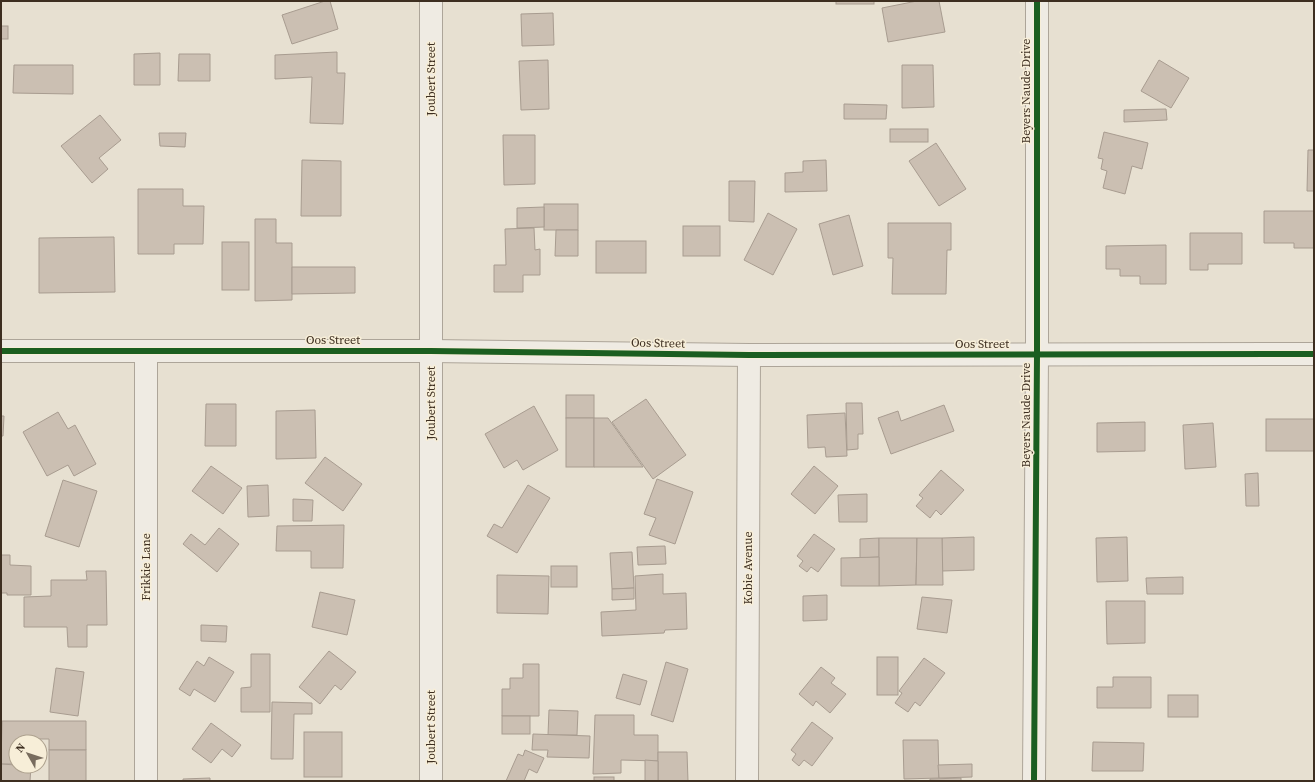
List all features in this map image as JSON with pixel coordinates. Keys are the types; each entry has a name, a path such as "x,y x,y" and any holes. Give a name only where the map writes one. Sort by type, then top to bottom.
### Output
{"street":[{"name":"Joubert Street","path":"431,781 432,1"},
{"name":"Beyers Naude Drive","path":"1034,781 1037,355 1037,1"},
{"name":"Oos Street","path":"1,351 431,351 749,355 1314,354"},
{"name":"Frikkie Lane","path":"146,352 146,781"},
{"name":"Kobie Avenue","path":"747,781 749,355"}],"building":[{"path":"325,1 330,1 338,29 292,44 282,15"},
{"path":"836,1 874,1 874,4 836,4"},
{"path":"917,1 939,1 945,32 888,42 882,8"},
{"path":"553,13 554,45 522,46 521,14"},
{"path":"1,26 8,26 8,39 1,39"},
{"path":"337,52 337,73 345,73 343,124 310,123 312,77 275,79 275,55"},
{"path":"160,53 160,85 134,85 134,54"},
{"path":"179,54 210,54 210,81 178,81"},
{"path":"548,60 549,109 521,110 519,61"},
{"path":"1159,60 1189,78 1171,108 1141,91"},
{"path":"14,65 73,65 73,94 13,93"},
{"path":"902,65 933,65 934,107 902,108"},
{"path":"844,104 887,105 886,119 844,119"},
{"path":"1166,109 1167,120 1124,122 1124,110"},
{"path":"100,115 121,140 99,158 108,169 92,183 61,146"},
{"path":"890,129 928,129 928,142 890,142"},
{"path":"1104,132 1148,143 1142,169 1132,166 1125,194 1103,188 1107,171 1101,169 1103,159 1098,158"},
{"path":"159,133 186,133 185,147 160,146"},
{"path":"503,135 535,135 535,184 504,185"},
{"path":"936,143 966,189 939,206 909,161"},
{"path":"1308,150 1314,150 1314,191 1307,191"},
{"path":"302,160 341,161 341,216 301,216"},
{"path":"826,160 827,191 785,192 785,173 803,172 803,161"},
{"path":"729,181 755,181 754,222 729,221"},
{"path":"138,189 183,189 183,206 204,206 203,244 174,244 174,254 138,254"},
{"path":"544,204 578,204 578,230 544,230"},
{"path":"544,207 544,227 517,228 517,208"},
{"path":"1264,211 1314,211 1314,248 1294,248 1294,243 1264,243"},
{"path":"768,213 797,229 773,275 744,260"},
{"path":"849,215 863,266 833,275 819,224"},
{"path":"255,219 276,219 276,243 292,243 292,300 255,301"},
{"path":"888,223 951,223 951,250 947,250 946,294 892,294 893,258 888,258"},
{"path":"683,226 720,226 720,256 683,256"},
{"path":"534,228 535,250 540,249 540,275 523,275 523,292 494,292 494,265 506,265 505,229"},
{"path":"556,230 578,230 578,256 555,256"},
{"path":"1190,233 1242,233 1242,264 1208,264 1208,270 1190,270"},
{"path":"114,237 115,292 39,293 39,238"},
{"path":"596,241 646,241 646,273 596,273"},
{"path":"222,242 249,242 249,290 222,290"},
{"path":"1166,245 1166,284 1140,284 1140,276 1120,276 1120,269 1106,269 1106,246"},
{"path":"292,267 355,267 355,293 292,294"},
{"path":"566,395 594,395 594,418 566,418"},
{"path":"646,399 686,455 653,479 612,422"},
{"path":"846,403 862,403 863,434 858,434 858,449 847,450"},
{"path":"206,404 236,404 236,446 205,446"},
{"path":"944,405 954,431 891,454 878,418 898,411 901,421"},
{"path":"534,406 558,450 523,470 517,460 504,468 485,434"},
{"path":"315,410 316,458 276,459 276,411"},
{"path":"58,412 68,429 75,425 96,464 74,476 68,465 47,476 23,432"},
{"path":"845,413 847,456 826,457 825,447 808,448 807,415"},
{"path":"1,416 4,416 3,436 1,436"},
{"path":"566,418 594,418 594,467 566,467"},
{"path":"594,418 608,418 643,467 594,467"},
{"path":"1266,419 1314,419 1314,451 1266,451"},
{"path":"1145,422 1145,451 1097,452 1097,423"},
{"path":"1213,423 1216,467 1185,469 1183,425"},
{"path":"325,457 362,484 343,511 305,483"},
{"path":"211,466 242,488 223,514 192,491"},
{"path":"814,466 838,486 815,514 791,494"},
{"path":"941,470 964,490 941,515 936,510 930,518 916,506 923,498 919,495"},
{"path":"1258,473 1259,506 1246,506 1245,474"},
{"path":"657,479 693,492 675,544 649,535 656,518 644,514"},
{"path":"63,480 97,491 79,547 45,536"},
{"path":"268,485 269,516 248,517 247,486"},
{"path":"528,485 550,498 517,553 487,536 494,524 502,528"},
{"path":"867,494 867,522 839,522 838,495"},
{"path":"293,499 313,500 312,521 293,521"},
{"path":"344,525 343,568 311,568 311,551 276,551 277,526"},
{"path":"219,528 239,544 217,572 183,544 191,534 205,545"},
{"path":"814,534 835,549 818,572 811,567 807,572 799,566 803,561 797,556"},
{"path":"974,537 974,570 942,571 942,538"},
{"path":"1127,537 1128,581 1097,582 1096,538"},
{"path":"879,538 879,557 860,558 860,539"},
{"path":"879,538 917,538 916,585 879,586"},
{"path":"917,538 942,538 943,585 916,585"},
{"path":"665,546 666,564 638,565 637,547"},
{"path":"632,552 634,588 612,589 610,553"},
{"path":"1,555 10,555 10,565 31,566 31,595 7,595 7,593 1,593"},
{"path":"879,557 879,586 841,586 841,558"},
{"path":"551,566 577,566 577,587 551,587"},
{"path":"86,571 106,571 107,625 87,625 87,647 68,647 67,627 24,627 24,597 51,596 51,580 87,580"},
{"path":"663,574 663,594 686,593 687,629 665,630 664,633 602,636 601,612 636,610 635,576"},
{"path":"497,575 549,576 548,614 497,613"},
{"path":"1183,577 1183,594 1147,594 1146,578"},
{"path":"634,588 634,599 612,600 612,589"},
{"path":"320,592 355,600 347,635 312,627"},
{"path":"827,595 827,620 803,621 803,596"},
{"path":"922,597 952,600 947,633 917,629"},
{"path":"1106,601 1145,601 1145,643 1107,644"},
{"path":"201,625 227,626 226,642 201,641"},
{"path":"329,651 356,672 341,690 335,685 320,704 299,687"},
{"path":"251,654 270,654 270,712 241,712 241,688 251,687"},
{"path":"209,657 234,672 215,702 194,689 190,696 179,689 197,661 204,666"},
{"path":"877,657 898,657 898,695 877,695"},
{"path":"924,658 945,673 920,706 915,702 908,712 895,703 902,693 899,691"},
{"path":"666,662 688,669 673,722 651,715"},
{"path":"523,664 539,664 539,716 502,716 502,689 510,689 510,678 523,678"},
{"path":"821,667 835,678 831,683 846,694 830,713 816,701 813,706 799,694"},
{"path":"56,668 84,672 78,716 50,712"},
{"path":"623,674 647,681 640,705 616,698"},
{"path":"1113,677 1151,677 1151,708 1097,708 1097,687 1113,687"},
{"path":"1168,695 1198,695 1198,717 1168,717"},
{"path":"272,702 312,703 312,714 294,714 293,759 271,759"},
{"path":"549,710 578,711 577,735 548,735"},
{"path":"595,715 634,715 634,735 658,735 658,761 621,760 621,773 593,774"},
{"path":"502,716 530,716 530,734 502,734"},
{"path":"2,721 86,721 86,750 49,750 48,734 8,734 8,764 1,764"},
{"path":"812,722 833,738 812,766 804,760 799,766 792,760 796,754 791,750"},
{"path":"211,723 241,745 232,757 222,749 211,763 192,749"},
{"path":"304,732 342,732 342,777 304,777"},
{"path":"533,734 590,736 589,758 547,757 548,750 532,750"},
{"path":"903,740 938,740 939,778 904,779"},
{"path":"1093,742 1144,743 1143,771 1092,771"},
{"path":"49,750 86,750 86,781 49,781"},
{"path":"525,750 544,758 537,773 529,769 524,781 506,781 518,754 523,756"},
{"path":"658,752 687,752 688,781 658,781"},
{"path":"645,760 658,761 658,781 645,781"},
{"path":"1,764 8,764 8,774 30,774 30,781 1,781"},
{"path":"972,764 972,777 939,778 938,765"},
{"path":"594,777 614,777 614,781 594,781"},
{"path":"210,778 210,781 183,781 183,779"},
{"path":"961,778 961,781 930,781 930,779"}],"cycle path":[{"path":"1034,781 1037,355 1037,1"},
{"path":"1,351 431,351 749,355 1314,354"}]}
